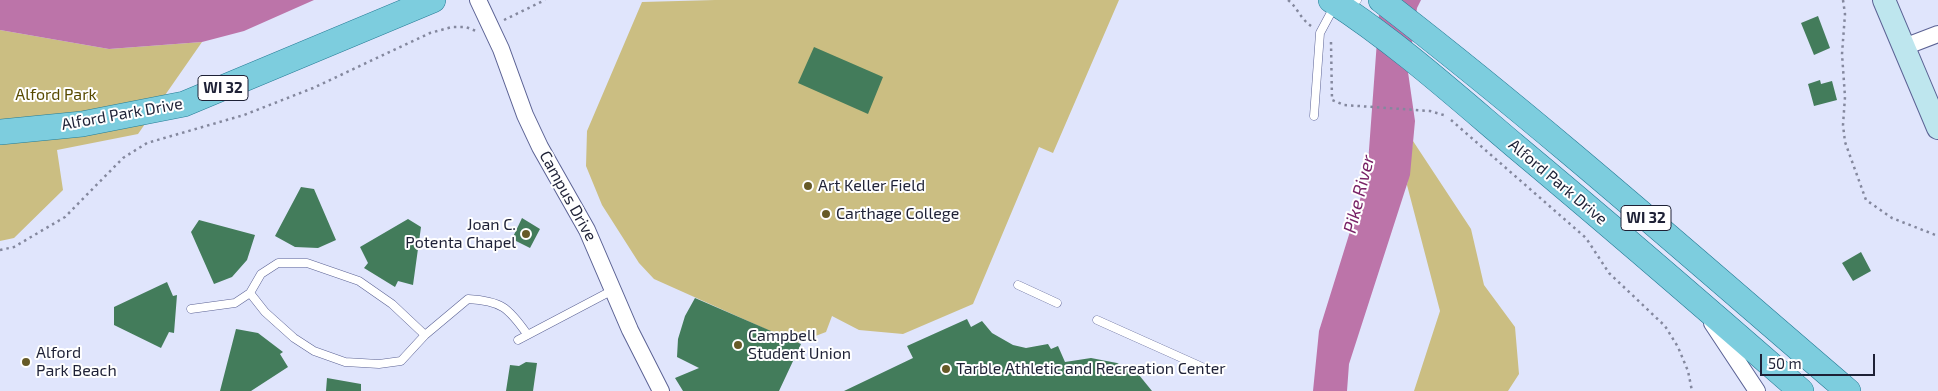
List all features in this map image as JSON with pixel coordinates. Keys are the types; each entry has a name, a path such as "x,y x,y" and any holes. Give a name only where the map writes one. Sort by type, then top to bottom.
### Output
{"main road":[{"name":"Alford Park Drive","path":"0,132 82,124 184,104 433,0"},
{"name":"Alford Park Drive","path":"1381,0 1443,48 1583,164 1848,391"},
{"name":"Alford Park Drive","path":"1346,6 1435,79 1801,391"}],"street":[{"name":"Campus Drive","path":"478,0 491,26 533,131 587,230 661,391"},
{"path":"1888,4 1936,119"},
{"path":"1904,46 1938,34"},
{"path":"1695,299 1757,391"}],"lane":[{"path":"1314,116 1320,33 1327,17 1346,6"},
{"path":"191,309 235,302 250,292 261,274 278,263 307,263 359,281 392,304 425,335"},
{"path":"1018,285 1057,302"},
{"path":"518,340 613,290"},
{"path":"250,292 265,312 294,338 314,351 344,362 379,364 401,361 425,335 468,299 492,300 514,316 527,334"},
{"path":"1097,320 1202,367"}],"path":[{"path":"0,250 14,247 65,217 123,158 147,143 244,115 313,88 430,33 452,27 476,31 491,26 545,0"},
{"path":"1843,0 1845,14 1842,54 1845,97 1843,125 1845,142 1858,182 1866,200 1877,210 1938,236"},
{"path":"1344,105 1430,110 1446,115 1586,238 1609,273 1665,326 1678,347 1688,371 1692,391"}],"green space":[{"name":"Art Keller Field","path":"715,0 1119,0 1053,153 1039,147 973,304 903,334 859,330 832,316 826,332 797,343 654,279 639,263 602,205 586,166 587,131 642,2"},
{"name":"Alford Park","path":"0,30 109,49 202,42 138,134 57,150 63,190 14,238 0,241"},
{"path":"1413,141 1471,229 1484,285 1515,327 1519,374 1508,391 1414,391 1440,311 1407,185"}],"shaded area":[{"path":"0,0 314,0 244,31 202,42 109,49 0,30"},
{"path":"1380,0 1421,0 1417,8 1408,72 1415,121 1410,175 1349,364 1347,391 1313,391 1319,331 1367,177"}],"building":[{"path":"1818,16 1830,48 1814,55 1801,23"},
{"path":"814,47 883,77 868,114 798,83"},
{"path":"1820,80 1821,84 1832,81 1837,100 1814,106 1808,84"},
{"path":"301,187 314,189 336,240 318,248 295,247 275,236"},
{"name":"Joan C. Potenta Chapel","path":"522,218 540,229 530,248 512,239"},
{"path":"408,219 421,227 413,285 398,281 395,287 364,268 368,263 360,247"},
{"path":"199,220 255,235 247,260 232,277 214,284 191,232"},
{"path":"1861,252 1871,271 1853,281 1842,263"},
{"path":"167,282 173,296 177,295 174,333 169,332 161,348 114,325 114,307"},
{"name":"Campbell Student Union","path":"695,298 801,344 779,391 683,391 675,378 699,368 677,357 678,339 685,316"},
{"path":"967,319 971,327 982,321 992,333 1013,345 1026,348 1048,344 1051,349 1058,346 1065,362 1091,358 1117,363 1139,375 1152,391 844,391 913,358 907,346"},
{"path":"236,329 258,333 283,352 280,354 288,367 251,391 220,391"},
{"path":"526,362 537,363 533,391 506,391 510,365 519,366"},
{"path":"327,378 361,384 361,391 326,391"}],"place":[{"name":"Art Keller Field","path":"808,186"},
{"name":"Carthage College","path":"826,214"},
{"name":"Joan C. Potenta Chapel","path":"526,234"},
{"name":"Campbell Student Union","path":"738,345"},
{"name":"Alford Park Beach","path":"26,362"},
{"name":"Tarble Athletic and Recreation Center","path":"946,369"}],"water label":[{"name":"Pike River","path":"1359,194"}]}
